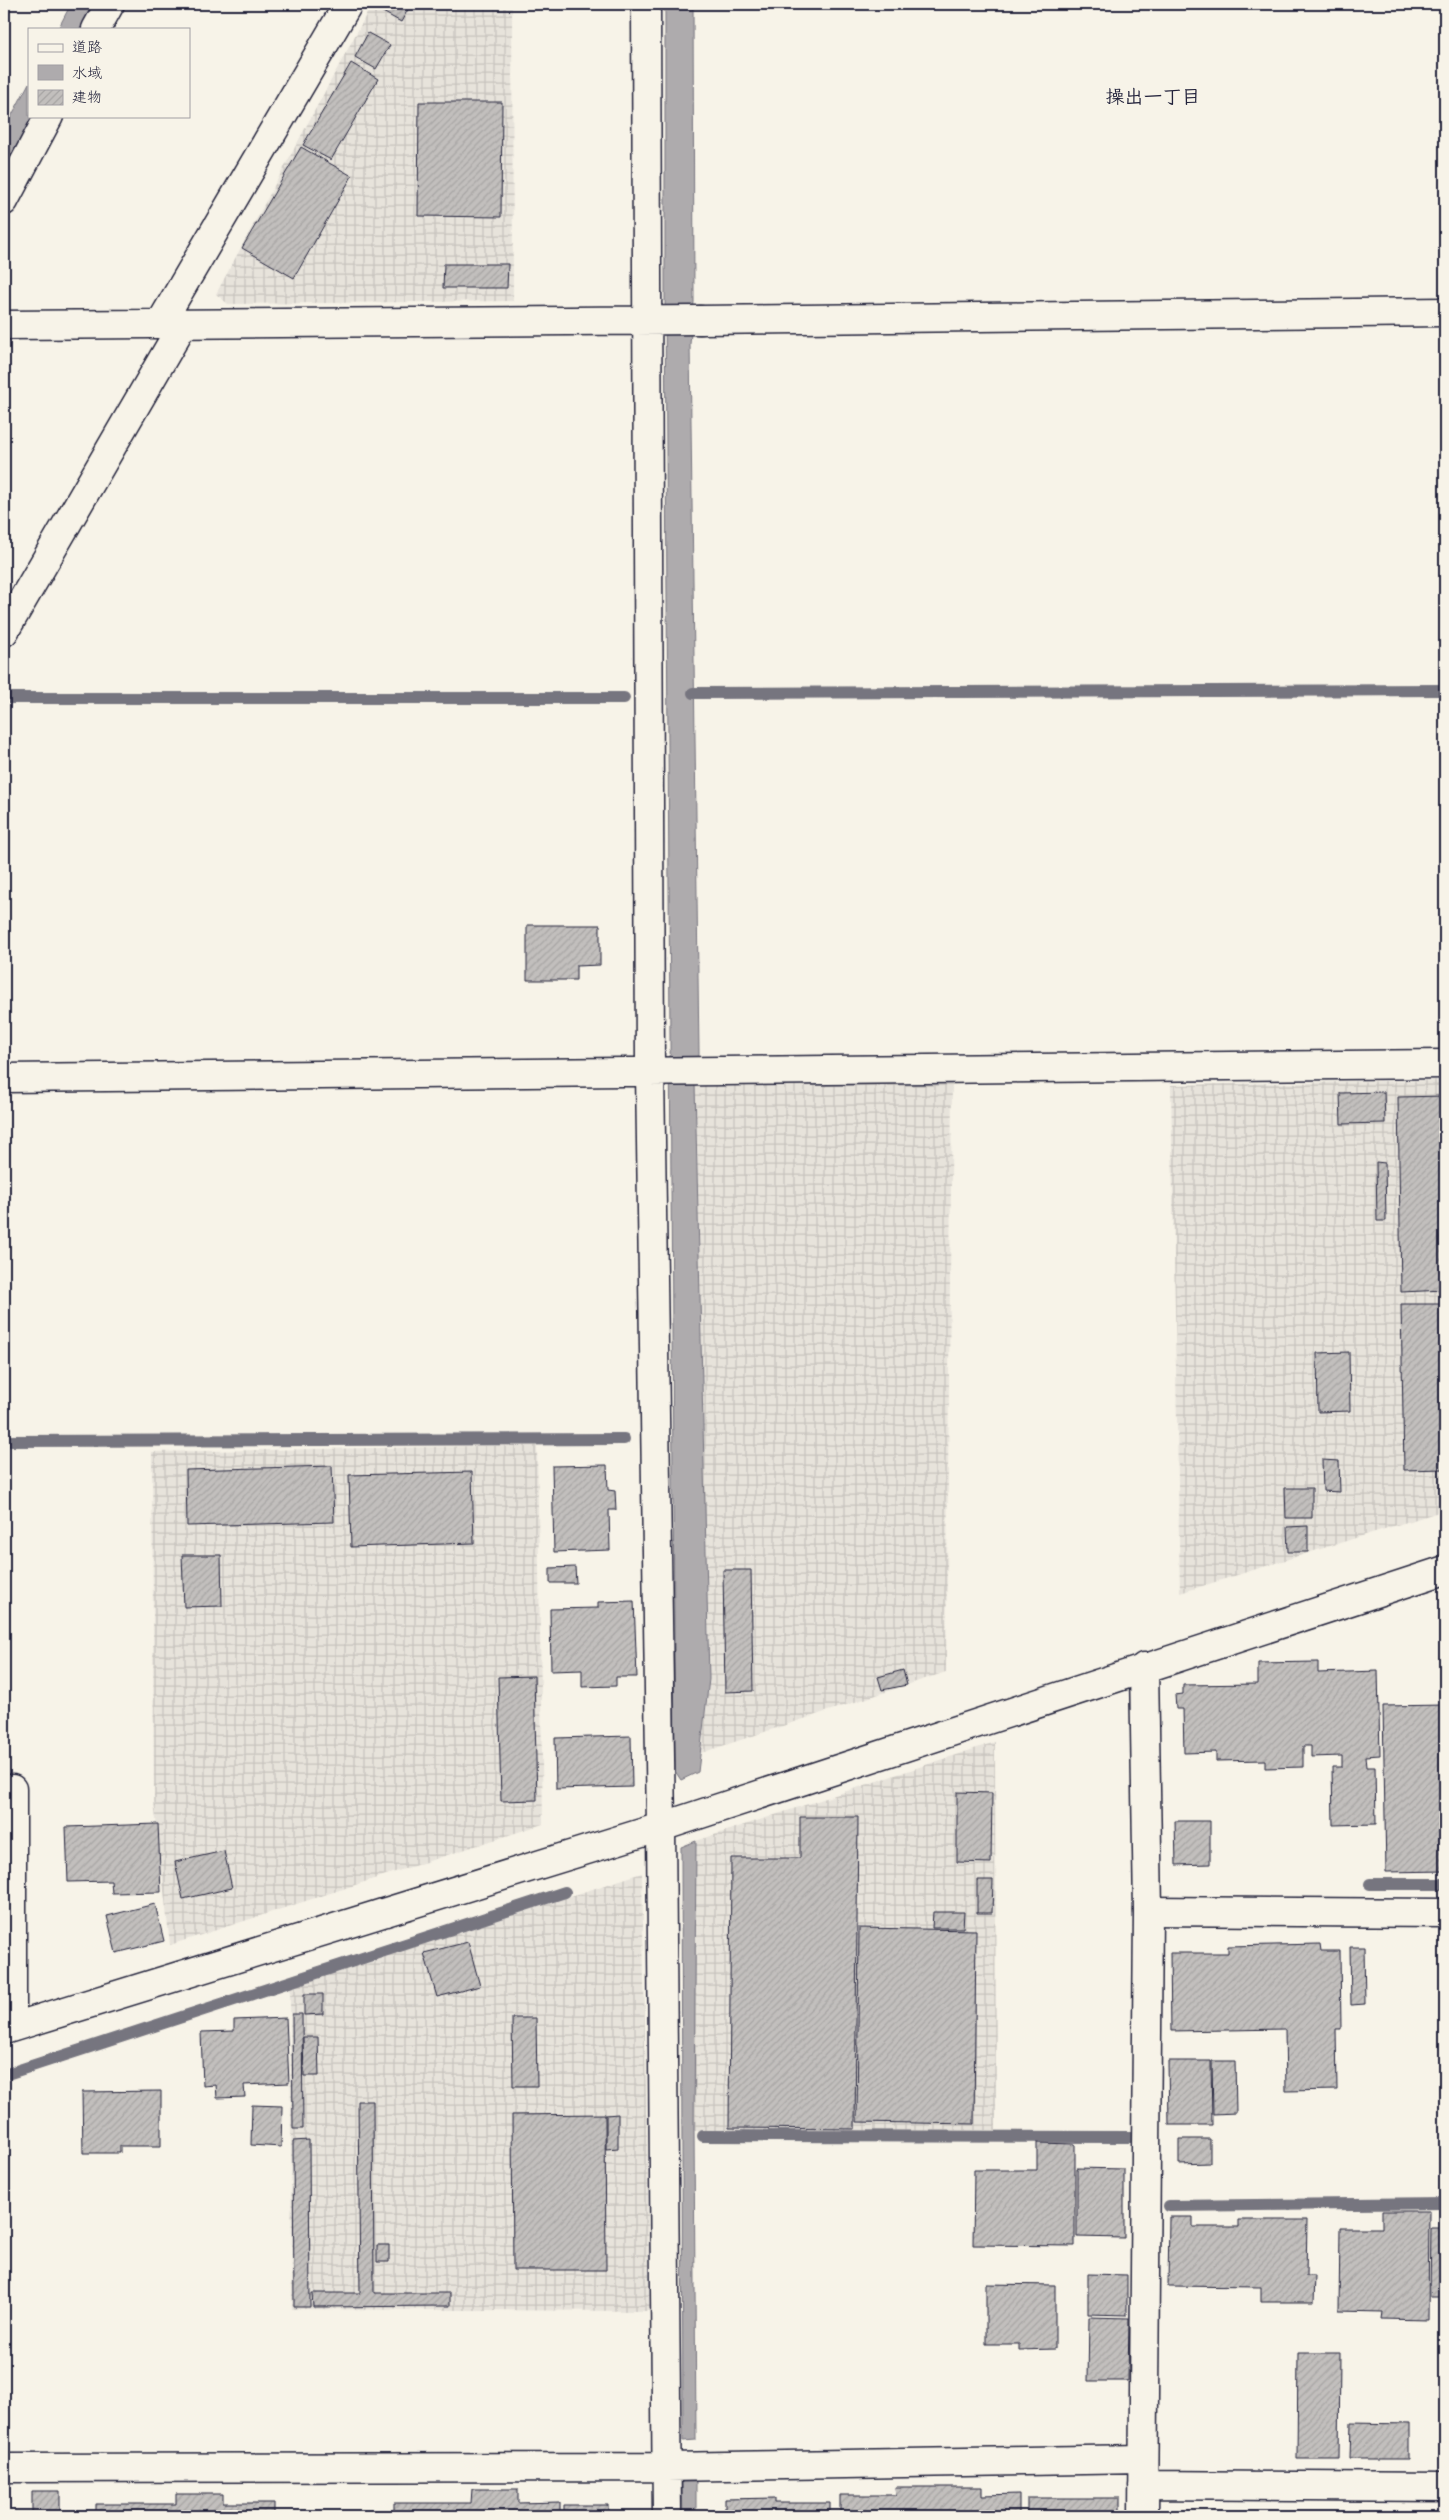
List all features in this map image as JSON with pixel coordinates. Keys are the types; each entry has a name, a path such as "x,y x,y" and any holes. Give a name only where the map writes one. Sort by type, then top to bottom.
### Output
{"street":[{"path":"97,28 110,4"},
{"path":"4,632 171,324 348,4"},
{"path":"646,4 653,320 656,1072 667,2516"},
{"path":"4,201 48,118"},
{"path":"4,325 1445,312"},
{"path":"4,1078 1445,1064"},
{"path":"4,1789 12,1789 8,2029 661,1827 1144,1667 1445,1570"},
{"path":"1143,2516 1148,1911 1144,1667"},
{"path":"1148,1911 1445,1913"},
{"path":"4,2468 667,2468 1143,2459"},
{"path":"1143,2485 1445,2487"}],"shaded area":[{"path":"372,4 512,4 513,301 228,304 216,294"},
{"path":"1445,1080 1445,1510 1180,1593 1171,1085"},
{"path":"952,1083 946,1672 701,1753 709,1679 695,1085"},
{"path":"537,1445 543,1824 170,1945 154,1801 152,1452"},
{"path":"995,1742 996,2130 694,2131 696,1841"},
{"path":"642,1873 650,2311 292,2309 290,1987"}],"water":[{"path":"71,4 94,4 81,28 59,28"},
{"path":"665,4 693,4 694,302 690,344 699,1054 695,1085 709,1679 698,1772 681,1780 675,1771 665,297"},
{"path":"28,85 28,118 33,118 4,172 4,130"},
{"path":"696,1841 694,2131 696,2440 683,2441 681,1847"},
{"path":"682,2482 696,2482 696,2516 683,2516"}],"building":[{"path":"385,4 411,4 401,22 381,11"},
{"path":"368,33 390,45 376,69 355,57"},
{"path":"351,63 378,79 331,160 303,145"},
{"path":"419,102 502,102 501,217 418,216"},
{"path":"301,147 352,176 294,278 242,248"},
{"path":"444,264 508,264 507,288 443,288"},
{"path":"527,925 600,925 600,965 576,966 576,980 527,980"},
{"path":"1384,1092 1385,1123 1341,1124 1340,1093"},
{"path":"1445,1096 1445,1290 1401,1292 1398,1097"},
{"path":"1376,1162 1385,1163 1386,1221 1377,1221"},
{"path":"1401,1304 1445,1304 1445,1469 1404,1470"},
{"path":"1349,1352 1350,1411 1318,1412 1317,1353"},
{"path":"1322,1460 1339,1461 1340,1492 1323,1491"},
{"path":"607,1465 608,1490 615,1491 616,1510 609,1510 610,1550 554,1552 552,1466"},
{"path":"332,1466 334,1522 187,1526 186,1470"},
{"path":"472,1472 474,1543 351,1547 349,1475"},
{"path":"1285,1488 1312,1488 1312,1518 1286,1518"},
{"path":"1308,1526 1308,1552 1288,1552 1287,1527"},
{"path":"182,1555 221,1555 222,1606 184,1607"},
{"path":"575,1567 576,1583 550,1583 550,1568"},
{"path":"723,1570 751,1570 753,1691 725,1692"},
{"path":"634,1601 637,1677 616,1677 616,1686 582,1687 582,1670 551,1671 550,1609 598,1608 598,1602"},
{"path":"1318,1662 1318,1673 1378,1671 1380,1755 1365,1756 1366,1767 1375,1767 1376,1824 1333,1825 1332,1767 1342,1767 1342,1756 1311,1757 1311,1746 1303,1746 1303,1767 1265,1768 1265,1760 1216,1761 1216,1752 1184,1753 1183,1709 1176,1709 1175,1695 1183,1694 1183,1685 1258,1684 1258,1663"},
{"path":"903,1670 907,1685 882,1690 878,1677"},
{"path":"534,1676 537,1800 501,1801 498,1677"},
{"path":"1445,1705 1445,1871 1386,1872 1383,1706"},
{"path":"631,1736 632,1787 556,1789 555,1738"},
{"path":"957,1792 992,1793 991,1863 957,1862"},
{"path":"800,1817 858,1817 855,2129 729,2128 731,1858 800,1858"},
{"path":"1175,1821 1210,1821 1210,1864 1176,1865"},
{"path":"158,1824 161,1892 112,1893 111,1881 68,1882 66,1827"},
{"path":"224,1851 232,1888 183,1899 175,1862"},
{"path":"977,1880 993,1880 992,1913 977,1913"},
{"path":"155,1904 164,1941 116,1953 107,1916"},
{"path":"933,1912 964,1912 963,1928 932,1928"},
{"path":"859,1928 976,1930 974,2124 857,2122"},
{"path":"468,1942 480,1986 437,1997 424,1953"},
{"path":"1320,1944 1321,1951 1340,1951 1341,2029 1336,2029 1337,2090 1286,2091 1285,2029 1171,2031 1170,1953 1228,1953 1228,1946"},
{"path":"1350,1947 1364,1947 1365,2004 1351,2005"},
{"path":"304,1994 323,1994 323,2014 304,2015"},
{"path":"292,2014 302,2014 303,2129 293,2129"},
{"path":"286,2018 289,2083 244,2085 245,2097 217,2098 216,2085 203,2086 201,2032 234,2031 234,2020"},
{"path":"512,2018 536,2018 537,2086 513,2086"},
{"path":"303,2037 318,2037 319,2076 304,2076"},
{"path":"1168,2061 1211,2061 1212,2125 1169,2125"},
{"path":"1212,2061 1235,2061 1236,2113 1213,2114"},
{"path":"161,2091 161,2146 120,2146 120,2153 83,2153 82,2092"},
{"path":"358,2101 373,2101 374,2293 450,2293 450,2306 313,2307 312,2293 360,2293"},
{"path":"252,2105 282,2106 281,2147 251,2145"},
{"path":"605,2114 606,2270 513,2270 512,2115"},
{"path":"618,2114 618,2148 606,2149 606,2115"},
{"path":"1179,2139 1210,2139 1210,2163 1179,2164"},
{"path":"309,2140 310,2307 294,2307 293,2141"},
{"path":"1037,2143 1075,2144 1075,2246 973,2245 974,2170 1037,2170"},
{"path":"1077,2168 1124,2169 1124,2238 1077,2237"},
{"path":"1382,2211 1429,2211 1428,2320 1381,2319 1382,2312 1339,2311 1340,2228 1382,2228"},
{"path":"1169,2217 1193,2217 1193,2227 1238,2227 1238,2220 1307,2220 1306,2276 1315,2276 1314,2302 1261,2302 1261,2287 1168,2286"},
{"path":"1431,2228 1445,2228 1445,2297 1430,2297"},
{"path":"377,2245 389,2245 389,2262 377,2262"},
{"path":"1088,2274 1127,2275 1127,2315 1088,2314"},
{"path":"986,2284 1055,2285 1055,2349 1019,2350 1019,2344 986,2344"},
{"path":"1089,2317 1129,2318 1128,2381 1088,2381"},
{"path":"1298,2353 1340,2353 1339,2459 1297,2459"},
{"path":"1351,2423 1409,2424 1409,2459 1350,2459"},
{"path":"895,2487 982,2487 982,2495 1019,2494 1019,2516 840,2516 840,2495 896,2495"},
{"path":"472,2489 518,2489 518,2503 560,2502 560,2516 394,2516 394,2503 471,2503"},
{"path":"32,2491 60,2491 60,2516 32,2516"},
{"path":"176,2494 223,2494 223,2503 274,2503 274,2516 96,2516 96,2504 176,2504"},
{"path":"775,2498 775,2503 830,2503 830,2516 725,2516 725,2499"},
{"path":"1027,2498 1120,2498 1120,2516 1027,2516"},
{"path":"564,2505 608,2505 608,2516 564,2516"}],"waterway":[{"path":"693,693 1445,690"},
{"path":"4,698 624,698"},
{"path":"4,1441 624,1439"},
{"path":"1370,1884 1445,1884"},
{"path":"4,2075 565,1892"},
{"path":"703,2136 1131,2137"},
{"path":"1169,2206 1445,2203"}],"district":[{"name":"操出一丁目","path":"1153,97"}]}
